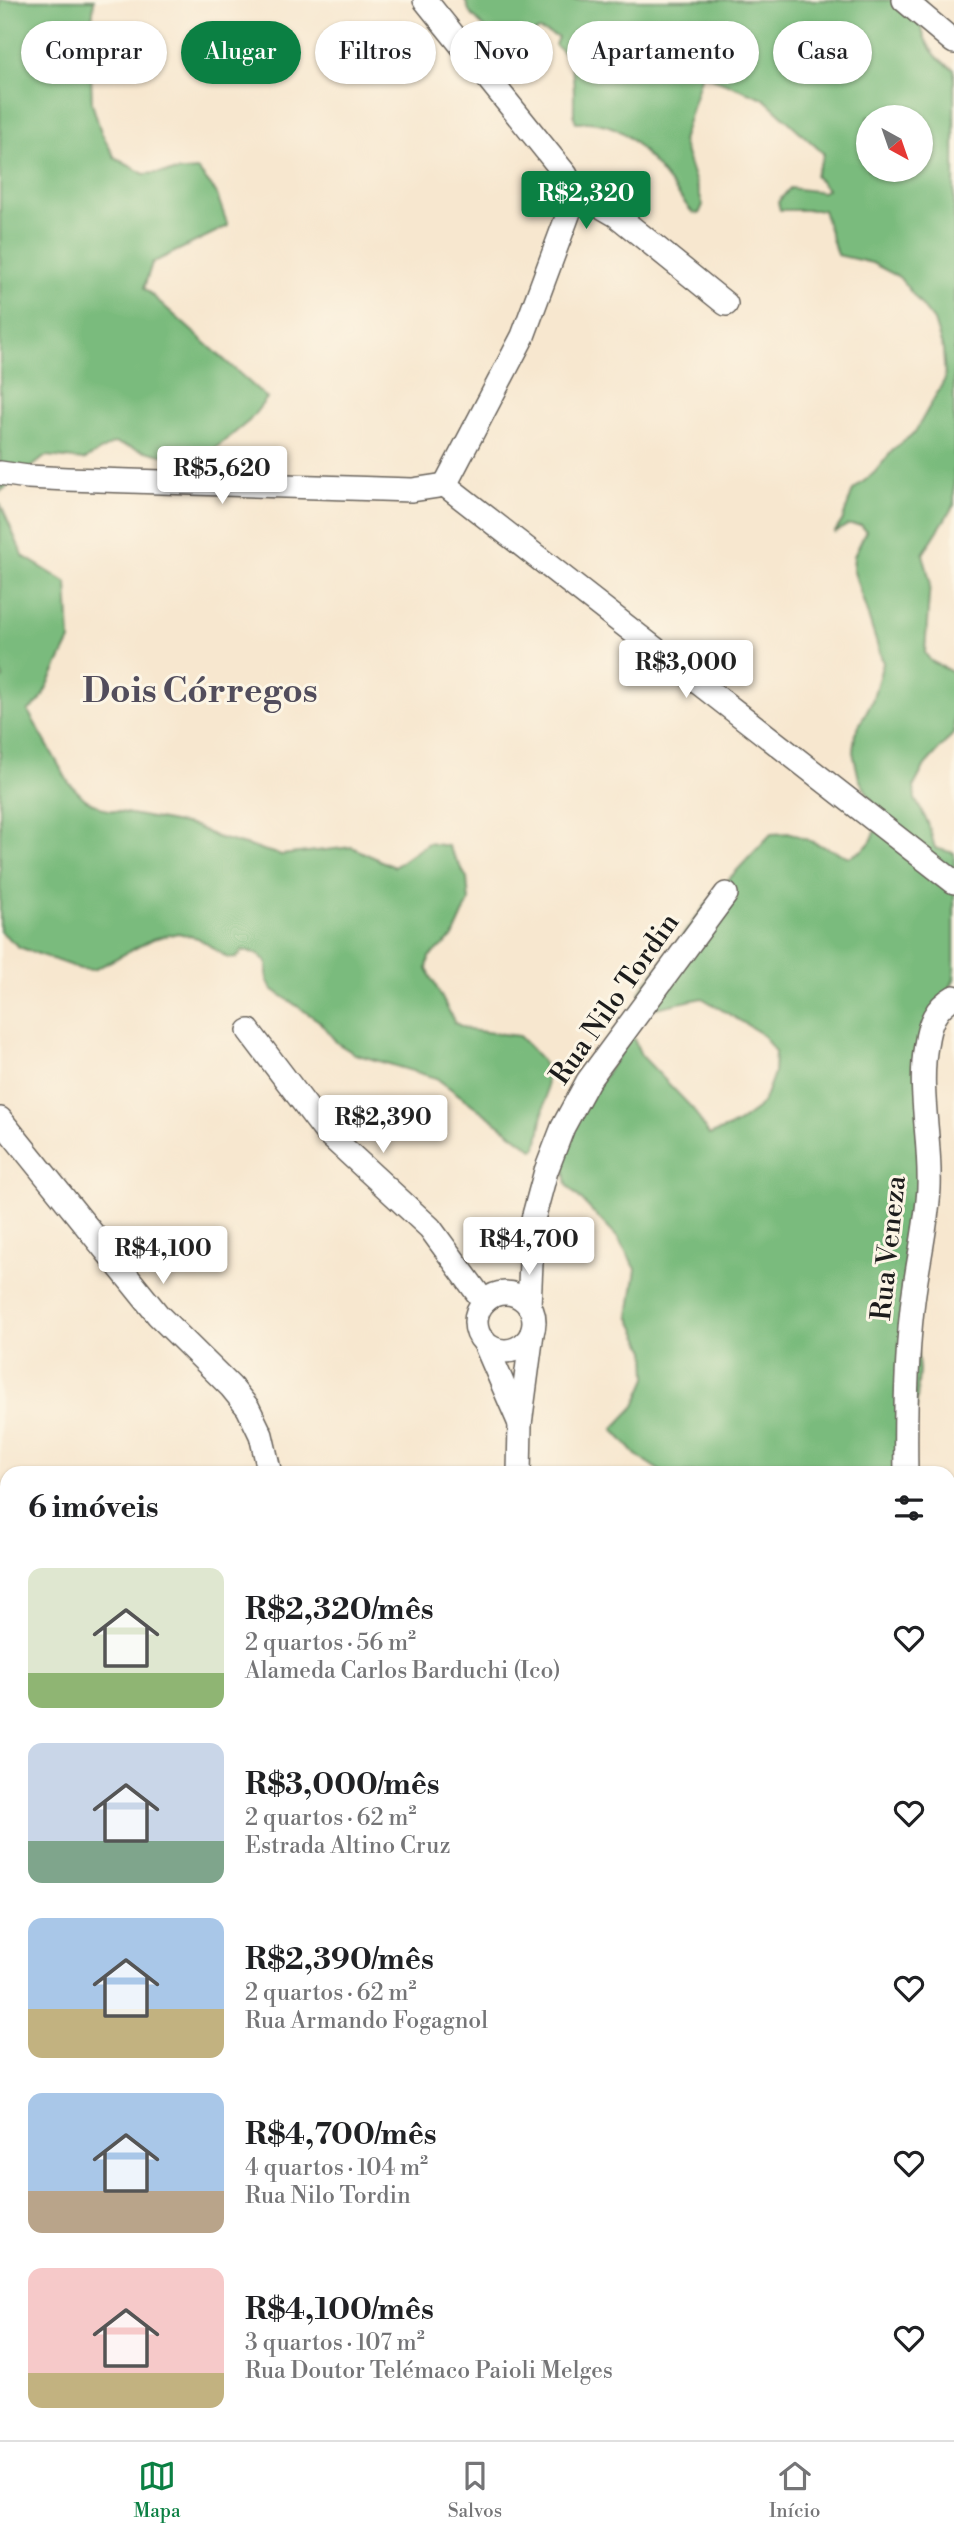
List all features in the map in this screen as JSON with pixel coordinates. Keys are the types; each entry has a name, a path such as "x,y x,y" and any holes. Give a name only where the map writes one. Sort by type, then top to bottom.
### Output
{"street":[{"path":"425,0 566,175 573,190 572,204 523,336 445,485"},
{"path":"904,0 954,42"},
{"path":"573,190 616,215 726,304"},
{"path":"0,473 41,478 412,490 445,485 954,882"},
{"name":"Rua Nilo Tordin","path":"529,1306 533,1219 546,1171 564,1127 588,1081 726,894"},
{"name":"Rua Veneza","path":"906,1466 905,1413 912,1308 929,1188 923,1092 925,1046 931,1021 941,1004 954,998"},
{"path":"249,1031 325,1131 430,1228 484,1303"},
{"path":"0,1119 158,1315 231,1387 248,1408 261,1436 268,1466"},
{"path":"519,1466 520,1424 533,1315 529,1306 515,1294 496,1294 484,1303 477,1315 476,1324 520,1424"},
{"path":"484,1341 500,1350 510,1350 519,1347 532,1333"}],"green space":[{"path":"0,0 94,0 92,21 21,21 21,84 91,84 92,103 101,132 115,158 144,174 198,170 216,192 228,226 152,263 144,288 267,398 249,421 201,460 169,457 114,443 84,460 46,456 0,492"},
{"path":"465,0 925,0 921,20 926,40 937,57 954,69 954,505 923,554 930,581 925,653 931,661 954,673 954,733 925,765 914,786 915,799 928,823 935,848 954,853 954,979 933,1029 913,1308 919,1370 912,1466 652,1466 636,1455 613,1429 635,1406 647,1378 646,1351 629,1316 636,1269 617,1237 567,1185 564,1166 566,1133 632,1035 641,1055 693,1109 709,1135 735,1125 757,1109 764,1100 774,1073 775,1052 762,1034 702,998 656,1008 643,1002 639,992 712,897 771,834 791,833 849,857 868,845 874,835 879,813 859,779 853,752 855,733 872,701 883,663 853,569 854,556 866,531 861,525 848,525 834,533 842,521 853,490 915,432 945,379 943,350 934,321 899,277 872,263 837,255 823,210 780,210 778,202 790,188 823,192 827,189 815,176 824,154 763,98 727,84 759,84 759,21 567,21 567,58 555,45 558,37 553,35 553,21 478,21 470,13"},
{"path":"574,84 699,84 682,141 703,205 699,214 692,212 645,153 624,134 600,124 576,122"},
{"path":"0,503 23,556 67,583 70,640 40,701 28,711 69,783 85,799 104,809 195,826 216,837 281,855 352,847 394,867 428,843 448,846 467,878 469,901 453,937 429,957 427,969 455,1023 469,1030 519,1036 541,1059 547,1072 546,1097 537,1147 534,1150 436,1078 355,1054 337,1043 319,1021 272,989 267,980 267,963 259,955 243,950 236,958 228,958 198,938 178,933 153,939 94,970 80,969 19,947 0,931 0,681 3,678 0,672"}],"district":[{"name":"Dois Córregos","path":"200,691"}]}
